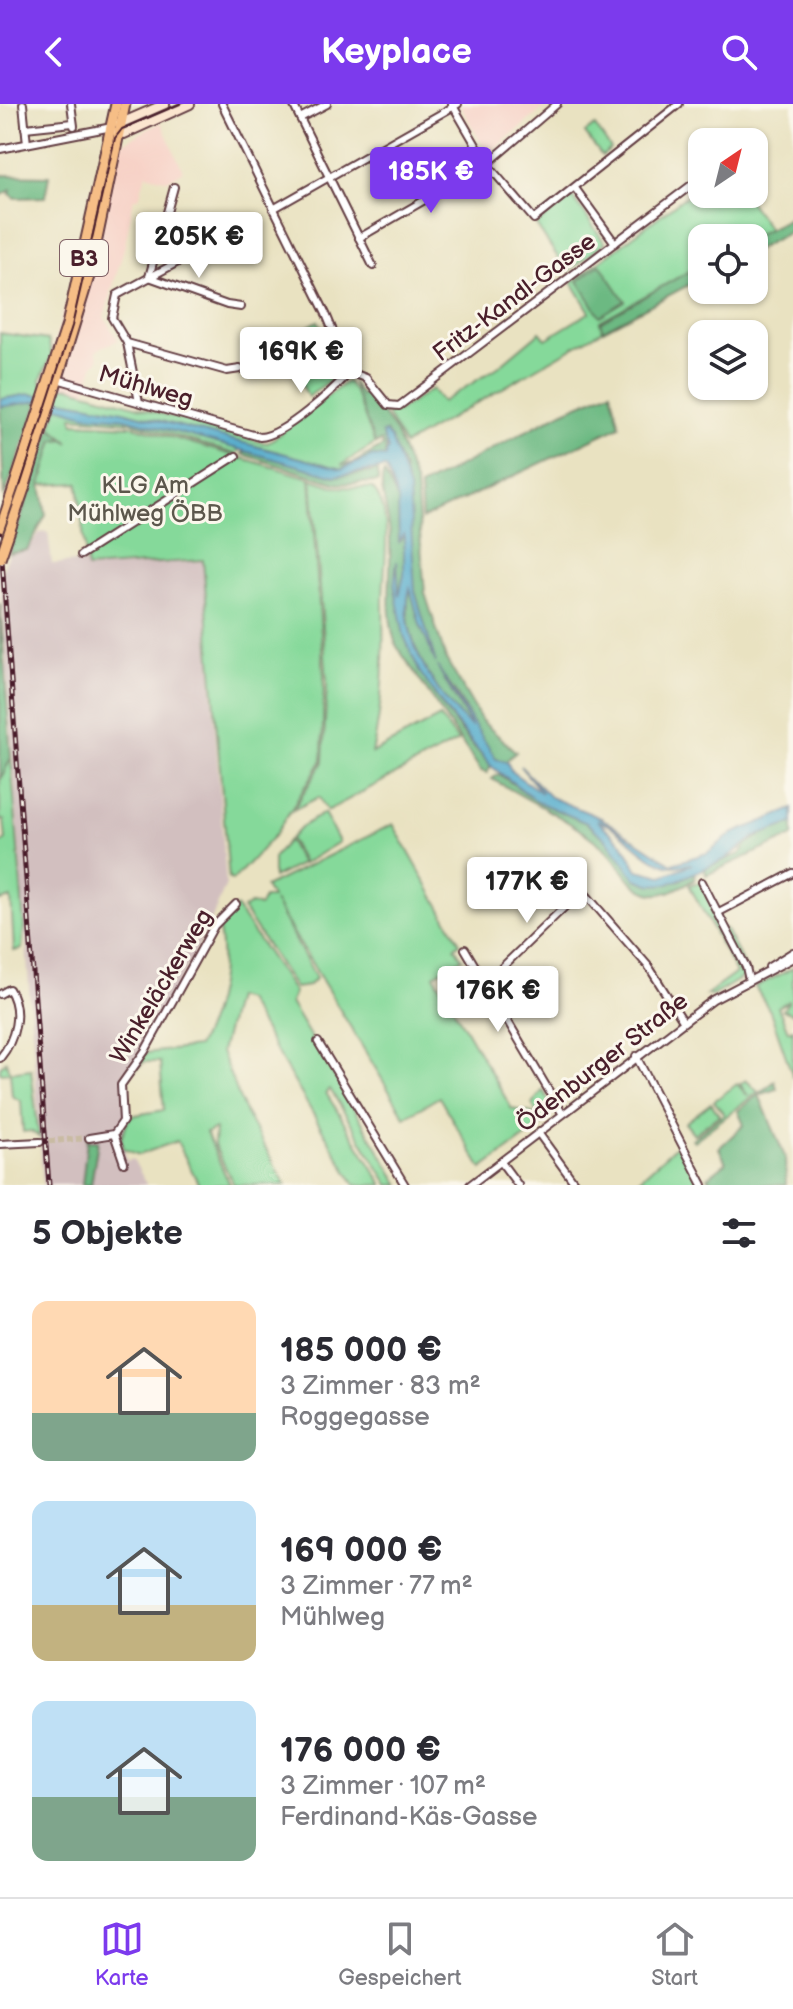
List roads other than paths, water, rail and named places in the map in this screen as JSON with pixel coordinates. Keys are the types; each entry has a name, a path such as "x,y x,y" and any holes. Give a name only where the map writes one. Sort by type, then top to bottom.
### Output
{"main road":[{"name":"B3","path":"116,104 118,127"},
{"name":"B3","path":"0,559 19,487 90,273 125,104"},
{"name":"B3","path":"0,530 19,487"}],"street":[{"path":"23,104 27,144"},
{"path":"71,104 75,134"},
{"path":"118,127 165,104"},
{"path":"1,147 118,127 190,104"},
{"path":"222,104 332,325 350,372"},
{"path":"293,104 373,266"},
{"path":"300,118 327,104"},
{"path":"359,238 487,164 557,104"},
{"path":"273,209 455,105 487,164 534,219 679,104"},
{"path":"25,128 73,123"},
{"path":"149,277 174,187"},
{"path":"575,188 615,243"},
{"name":"Fritz-Kandl-Gasse","path":"350,372 366,378 388,405 399,406 688,188"},
{"path":"139,402 139,388 127,343 112,318 117,295 211,244"},
{"path":"149,277 227,305 241,307"},
{"path":"127,343 227,371 240,369"},
{"name":"Mühlweg","path":"54,383 268,437 311,406 350,372"},
{"path":"81,555 236,456"},
{"path":"719,912 793,873"},
{"path":"702,882 749,980"},
{"path":"486,983 582,890 649,967 683,1021"},
{"name":"Winkeläckerweg","path":"114,1134 123,1121 121,1085 145,1051 214,926 236,904"},
{"path":"465,949 562,1113"},
{"name":"Ödenburger Straße","path":"470,1185 683,1021 793,952"},
{"name":"Ödenburger Straße","path":"760,973 793,958"},
{"path":"0,994 9,989 15,999 15,1034 0,1058"},
{"path":"318,1042 405,1185"},
{"path":"636,1056 703,1185"},
{"path":"89,1138 114,1134 124,1163"},
{"path":"539,1134 576,1185"},
{"path":"0,1144 40,1142"},
{"path":"501,1162 518,1185"}],"water":[{"path":"30,394 123,411 342,469 373,456 385,457 388,449 382,433 385,432 391,438 409,489 415,591 436,663 420,625 410,588 407,606 415,645 446,700 472,727 437,666 496,759 507,762 512,772 542,793 520,766 550,797 601,818 672,864 707,853 732,834 793,809 793,823 755,837 726,859 669,884 652,885 636,879 606,839 587,823 538,802 491,766 419,671 404,636 394,585 397,561 399,596 404,575 404,533 399,543 398,500 386,468 335,476 125,418 85,415 39,401 0,407 0,399","holes":["597,820 658,861 673,866 692,864 662,876 638,870 623,844"]}],"tunnel":[{"path":"40,1142 89,1138"}],"tram line":[{"path":"0,548 72,326 115,138 122,129 180,104"}],"railway":[{"path":"0,534 49,1185"}],"park label":[{"name":"KLG Am Mühlweg ÖBB","path":"145,499"}]}
